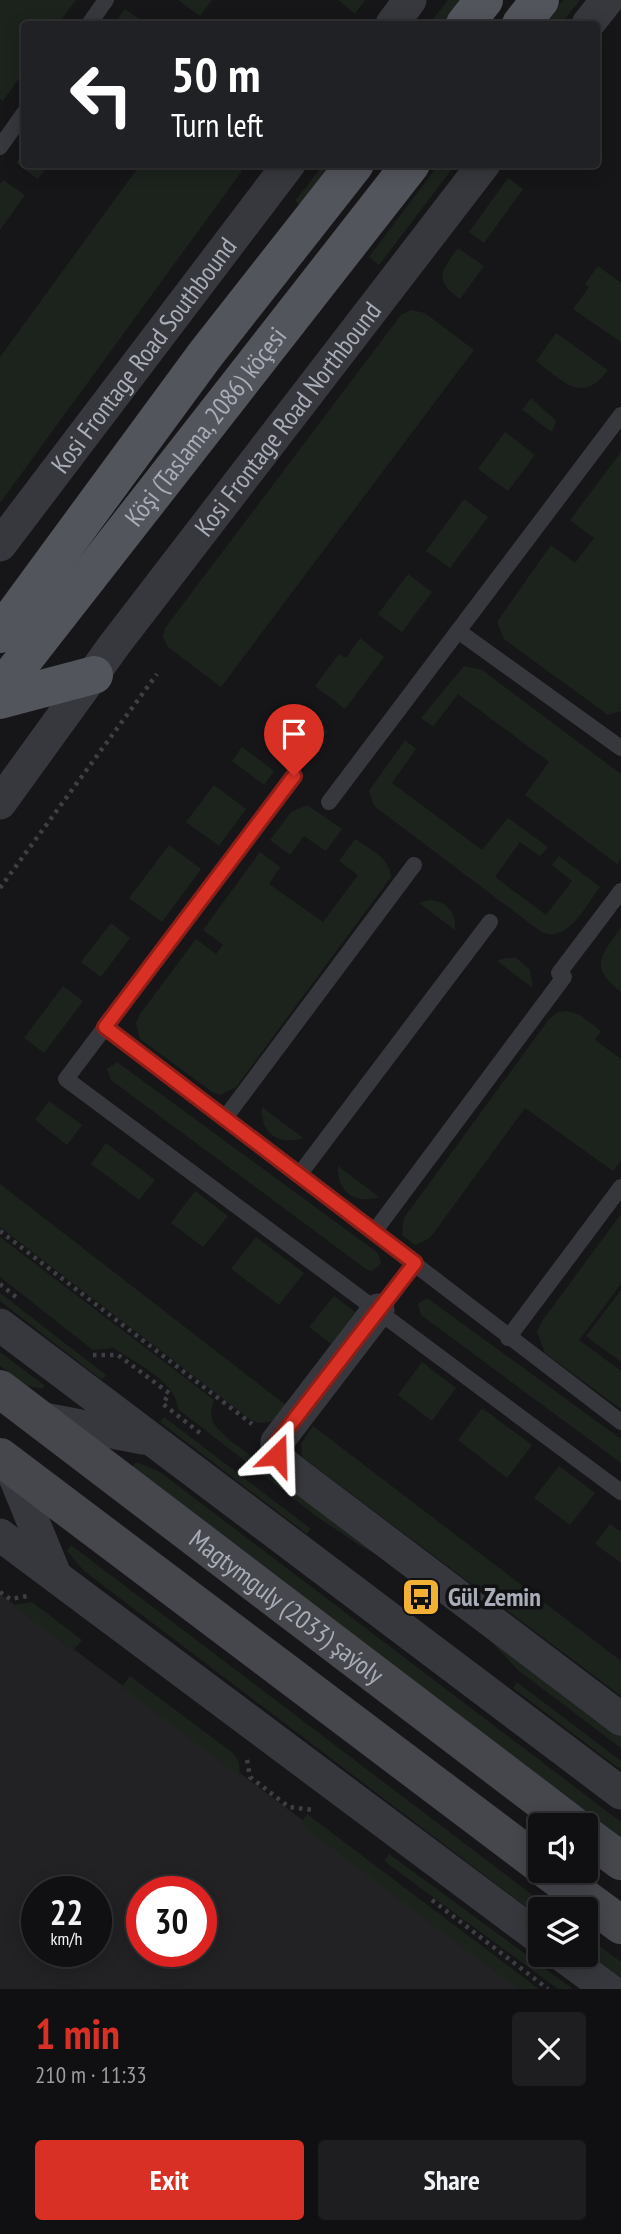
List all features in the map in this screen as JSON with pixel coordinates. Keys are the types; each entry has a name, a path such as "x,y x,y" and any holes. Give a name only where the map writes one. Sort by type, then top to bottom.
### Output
{"main road":[{"path":"467,21 484,0"},
{"path":"523,21 540,0"},
{"name":"Köşi (Taslama, 2086) köçesi","path":"0,634 205,355 352,168"},
{"name":"Köşi (Taslama, 2086) köçesi","path":"0,690 408,168"},
{"path":"0,700 94,675"},
{"name":"Magtymguly (2033) şaýoly","path":"0,1389 557,1813"},
{"name":"Magtymguly (2033) şaýoly","path":"5,1461 528,1855"},
{"path":"598,1844 621,1861"},
{"path":"564,1883 621,1926"}],"street":[{"path":"394,21 410,0"},
{"path":"591,21 607,0"},
{"name":"Kosi Frontage Road Southbound","path":"1,541 286,168"},
{"name":"Kosi Frontage Road Northbound","path":"0,803 94,675 481,168"},
{"path":"378,1310 277,1442 277,1455 285,1466 621,1719"},
{"path":"0,1325 621,1793"},
{"path":"39,1418 152,1439"},
{"path":"5,1461 55,1575"},
{"path":"0,1535 528,1929"},
{"path":"578,1967 608,1989"}],"lane":[{"path":"91,21 106,0"},
{"path":"0,147 21,117"},
{"path":"329,802 621,415"},
{"path":"458,631 620,744"},
{"path":"294,776 66,1079 621,1492"},
{"path":"225,1118 414,865"},
{"path":"374,1232 621,891"},
{"path":"299,1175 490,922"},
{"path":"105,1027 621,1422"},
{"path":"508,1338 621,1187"},
{"path":"378,1310 415,1263"}],"path":[{"path":"0,888 156,674"},
{"path":"0,1231 277,1442"}],"shaded area":[{"path":"0,0 76,0 60,21 21,21 21,75 3,101 0,99"},
{"path":"178,0 212,0 200,16"},
{"path":"338,0 365,0 355,14"},
{"path":"448,0 465,0 448,21 431,21"},
{"path":"563,0 580,0 563,21 547,21"},
{"path":"125,9 142,21 116,21"},
{"path":"23,168 46,168 38,179"},
{"path":"138,168 237,168 242,171 0,503 0,357"},
{"path":"321,168 338,168 306,210 295,201"},
{"path":"436,168 453,168 379,265 369,257"},
{"path":"508,178 523,189 484,243 469,232"},
{"path":"3,180 25,195 0,230 0,184"},
{"path":"458,248 484,266 460,299 446,286 442,275"},
{"path":"598,266 621,283 621,342 573,309 589,287 585,284"},
{"path":"411,310 425,313 474,350 221,687 168,647 163,637 165,628 401,315"},
{"path":"556,333 608,370 599,381 581,388 572,386 536,361"},
{"path":"531,398 556,421 552,432 522,410"},
{"path":"505,432 535,455 508,491 478,469"},
{"path":"621,452 621,711 608,715 504,639 497,622 551,545 575,563 594,538 570,520"},
{"path":"464,499 488,517 450,568 426,551"},
{"path":"408,574 432,592 402,632 378,614"},
{"path":"360,638 384,657 345,709 315,686 339,654 346,658"},
{"path":"464,666 482,670 621,774 621,859 617,864 525,795 549,762 458,694 433,727 421,718"},
{"path":"298,709 328,731 307,758 277,736"},
{"path":"405,740 416,749 392,783 482,850 508,818 548,847 540,856 520,842 495,877 546,915 572,881 552,865 559,856 600,887 575,921 559,933 540,931 374,806 369,791"},
{"path":"242,747 274,771 264,785 232,761"},
{"path":"214,785 246,809 219,846 186,822"},
{"path":"307,805 342,829 326,851 304,836 290,855 270,840 291,812"},
{"path":"355,839 383,859 391,877 236,1087 220,1095 212,1092 140,1039 136,1023 140,1014 196,939 216,954 223,945 203,930 260,852 280,867 269,884 323,922 358,875 339,861"},
{"path":"169,845 201,869 162,922 129,898"},
{"path":"428,900 440,902 449,908 454,917 455,930 419,903"},
{"path":"111,923 130,938 101,977 81,962"},
{"path":"621,928 621,992 605,975 601,961"},
{"path":"516,958 530,970 533,988 497,961"},
{"path":"63,986 83,1001 44,1053 24,1038"},
{"path":"567,1011 580,1015 601,1031 595,1040 621,1059 621,1161 613,1171 525,1108 430,1238 415,1245 402,1235 404,1218 549,1019 558,1012"},
{"path":"117,1062 378,1253 381,1264 372,1271 366,1269 111,1080 107,1069"},
{"path":"49,1101 82,1125 67,1145 35,1120"},
{"path":"262,1107 303,1138 286,1140 273,1135 264,1124"},
{"path":"106,1143 155,1180 139,1200 91,1164"},
{"path":"338,1166 379,1197 362,1199 349,1194 341,1183"},
{"path":"0,1184 287,1406 275,1421 259,1423 251,1420 0,1227"},
{"path":"195,1191 228,1216 203,1247 171,1223"},
{"path":"621,1214 621,1284 579,1340 621,1371 621,1409 545,1353 537,1332 542,1321"},
{"path":"0,1237 214,1400 211,1413 213,1422 228,1439 496,1632 621,1730 621,1748 519,1671 461,1610 316,1516 178,1409 170,1390 153,1374 114,1348 93,1350 0,1277"},
{"path":"256,1237 304,1273 279,1305 231,1269"},
{"path":"621,1290 621,1362 586,1336"},
{"path":"0,1293 106,1375 102,1380 0,1301"},
{"path":"334,1296 355,1312 331,1344 309,1327"},
{"path":"427,1298 621,1439 621,1463 421,1315 418,1304"},
{"path":"0,1352 44,1385 43,1389 26,1385 0,1366"},
{"path":"422,1362 456,1388 432,1421 398,1395"},
{"path":"482,1408 532,1445 507,1478 458,1440"},
{"path":"164,1417 311,1529 307,1534 160,1422"},
{"path":"313,1426 621,1661 621,1696 302,1457 301,1444"},
{"path":"136,1462 160,1472 621,1822 621,1838 598,1821 598,1813 588,1813 131,1468"},
{"path":"559,1466 595,1493 570,1525 534,1498"},
{"path":"610,1524 621,1532 621,1563 595,1544"},
{"path":"71,1545 535,1897 528,1897 528,1908 84,1571 67,1551"},
{"path":"0,1594 529,1989 0,1989"},
{"path":"32,1602 82,1640 73,1651 12,1605"},
{"path":"130,1676 233,1753 239,1762 240,1776 122,1687"},
{"path":"517,1682 621,1761 621,1770 513,1688"},
{"path":"307,1814 539,1989 518,1989 300,1824"},
{"path":"389,1854 528,1956 528,1967 384,1861"},
{"path":"598,1945 621,1962 621,1979 598,1961"},
{"path":"528,1967 543,1967 573,1989 558,1989"}],"place":[{"name":"Gül Zemin","path":"421,1597"}],"route":[{"path":"277,1455 277,1442 415,1263 105,1027 294,776"}]}
